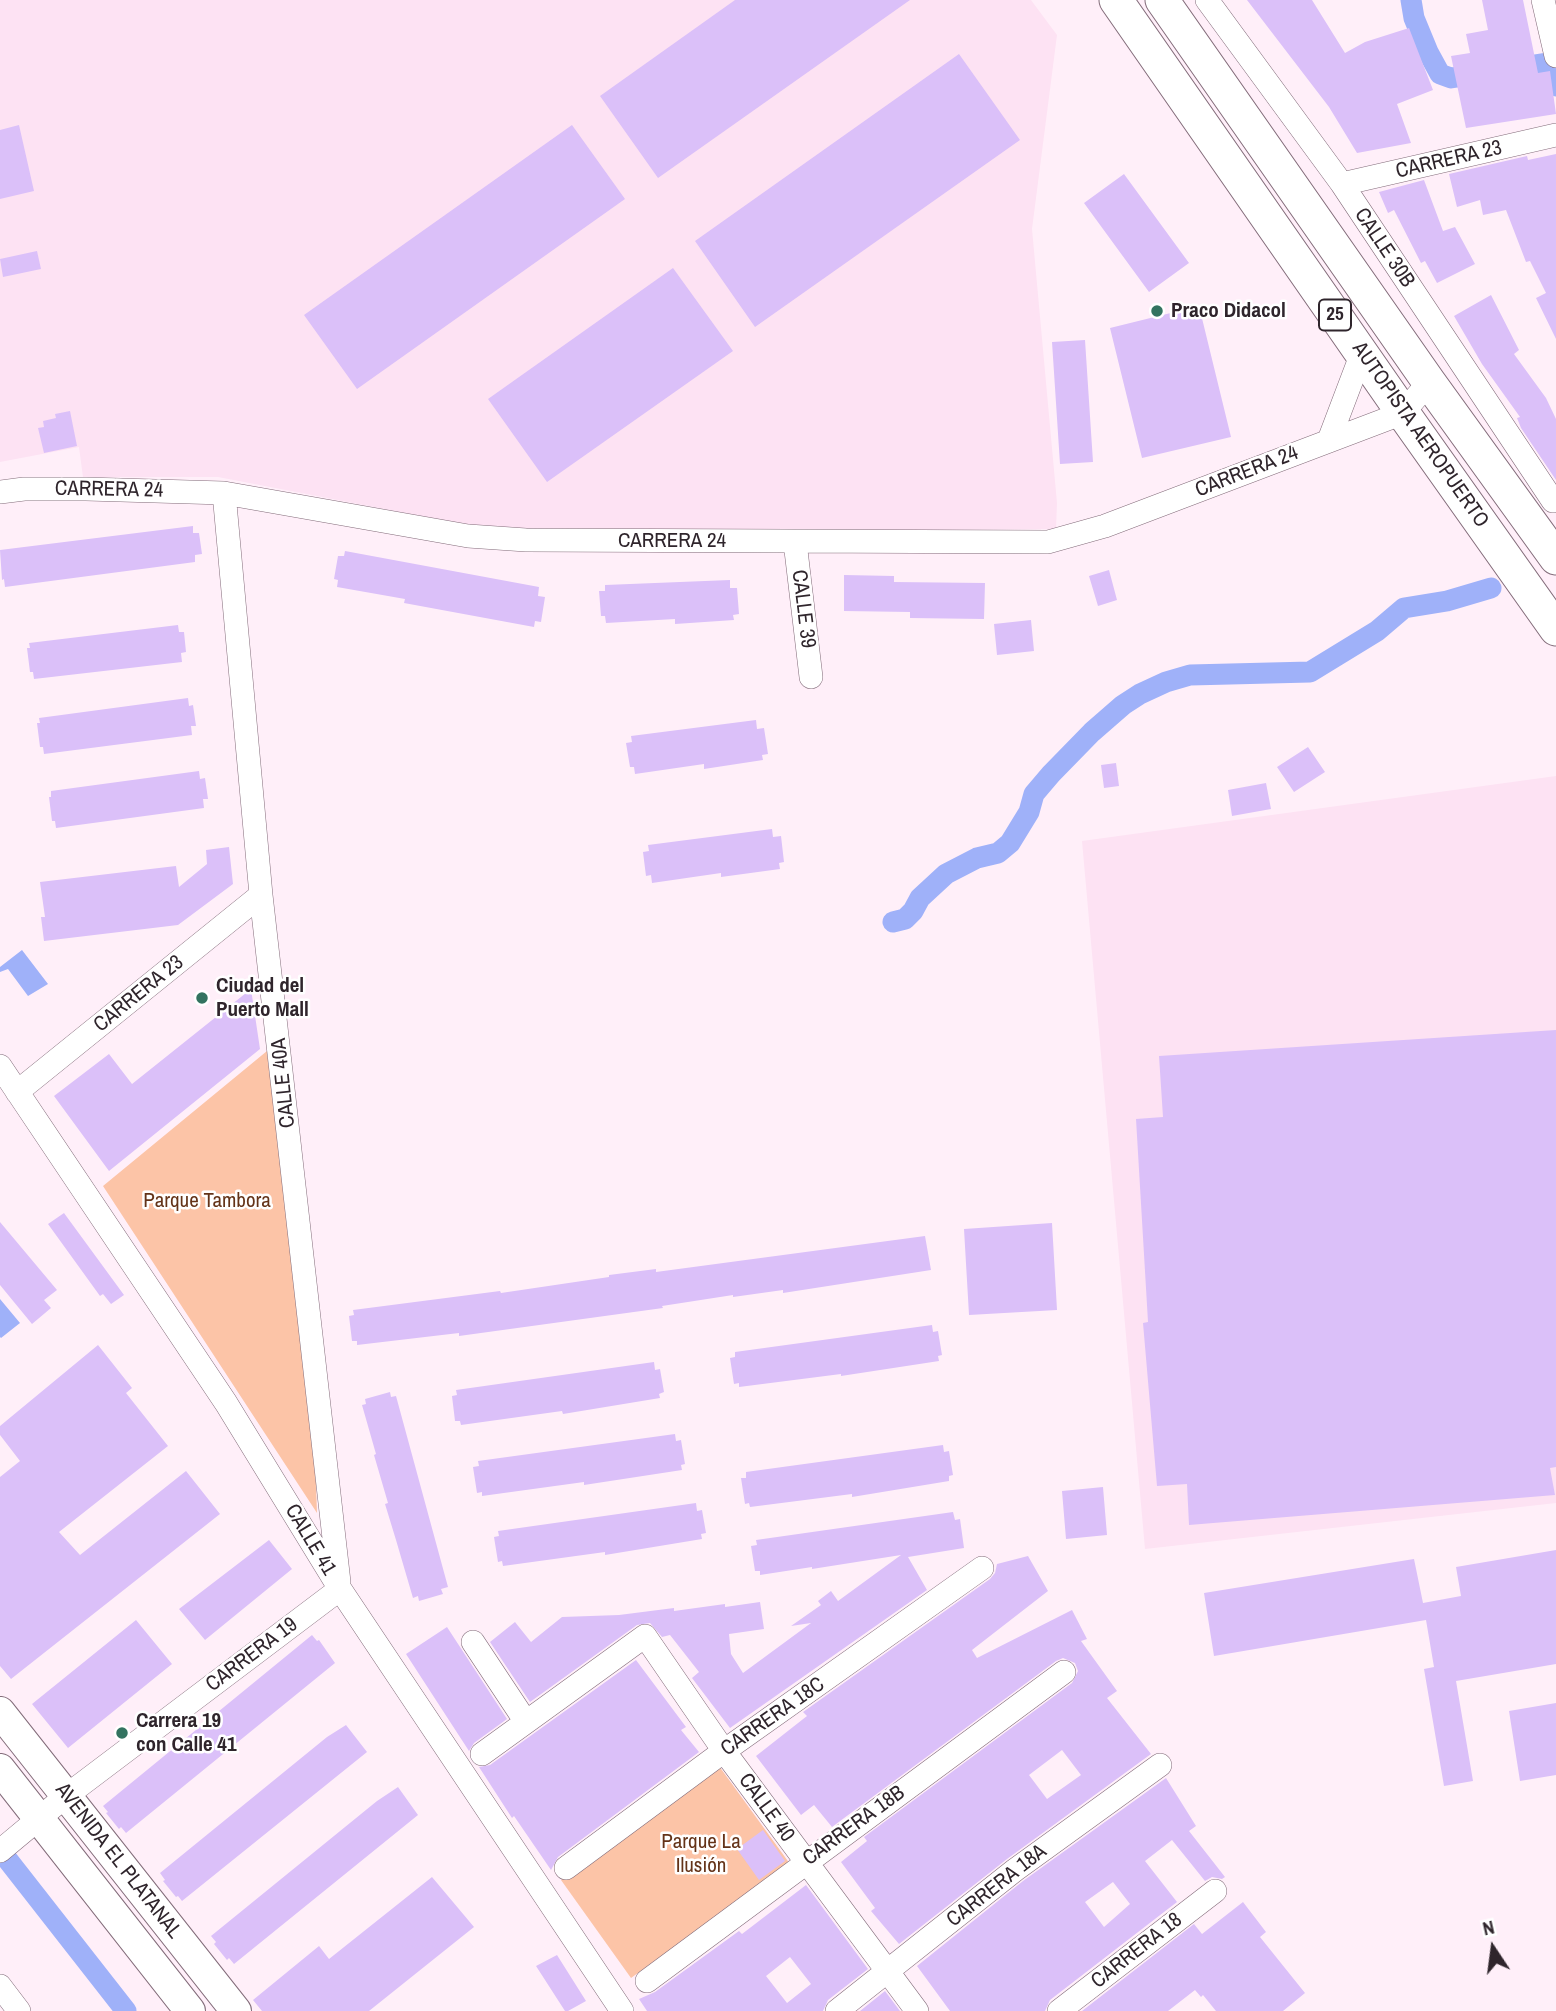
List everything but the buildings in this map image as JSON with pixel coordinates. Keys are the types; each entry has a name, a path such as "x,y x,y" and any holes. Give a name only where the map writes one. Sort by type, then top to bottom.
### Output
{"highway":[{"name":"AUTOPISTA AEROPUERTO","path":"1116,0 1556,629"},
{"name":"AUTOPISTA AEROPUERTO","path":"1162,0 1429,382 1556,558"}],"main road":[{"name":"AVENIDA EL PLATANAL","path":"0,1712 236,2011"},
{"name":"AVENIDA EL PLATANAL","path":"0,1769 32,1824 190,2011"}],"street":[{"name":"CALLE 30B","path":"1208,0 1342,184 1553,501"},
{"path":"1543,0 1556,55"},
{"name":"CARRERA 23","path":"1342,184 1554,136"},
{"path":"1329,440 1362,353"},
{"name":"CARRERA 24","path":"0,492 24,489 86,489 224,493 468,536 526,540 1056,541 1105,526 1403,413 1429,382"},
{"name":"CALLE 40A","path":"224,493 261,895 340,1589"},
{"name":"CALLE 39","path":"795,542 811,677"},
{"name":"CARRERA 23","path":"17,1092 261,895"},
{"name":"CALLE 41","path":"0,1066 226,1403 340,1589 622,2011"},
{"name":"CARRERA 18C","path":"566,1868 724,1751 982,1568"},
{"name":"CARRERA 19","path":"0,1850 66,1796 340,1589"},
{"name":"CALLE 40","path":"526,1722 645,1636 724,1751 917,2011"},
{"path":"473,1642 526,1722 482,1754"},
{"name":"CARRERA 18B","path":"647,1981 1064,1672"},
{"name":"CARRERA 18A","path":"837,2011 1015,1870 1160,1765"},
{"name":"CARRERA 18","path":"1059,2011 1215,1891"},
{"path":"0,1986 19,2011"}],"shaded area":[{"path":"0,0 1031,0 1057,35 1032,229 1057,503 1056,529 754,531 498,528 473,526 218,477 83,477 79,447 0,462"},
{"path":"1556,776 1556,1503 1145,1549 1082,841"}],"green space":[{"name":"Parque Tambora","path":"267,1051 314,1427 317,1513 103,1186"},
{"name":"Parque La Ilusión","path":"719,1766 790,1864 631,1978 561,1880"}],"water":[{"path":"22,950 48,984 28,996 8,969 0,972 0,967"},
{"path":"0,1299 20,1323 1,1338 0,1337"}],"waterway":[{"path":"1411,0 1414,18 1440,74 1451,78 1547,63 1552,68 1556,86"},
{"path":"893,922 905,919 920,898 946,874 977,858 998,853 1010,843 1029,812 1034,794 1051,774 1092,732 1140,694 1190,675 1310,672 1377,631 1404,608 1447,601 1491,588"},
{"path":"0,1850 126,2011"}],"place":[{"name":"Praco Didacol","path":"1157,311"},
{"name":"Ciudad del Puerto Mall","path":"202,998"},
{"name":"Carrera 19 con Calle 41","path":"122,1733"}]}
